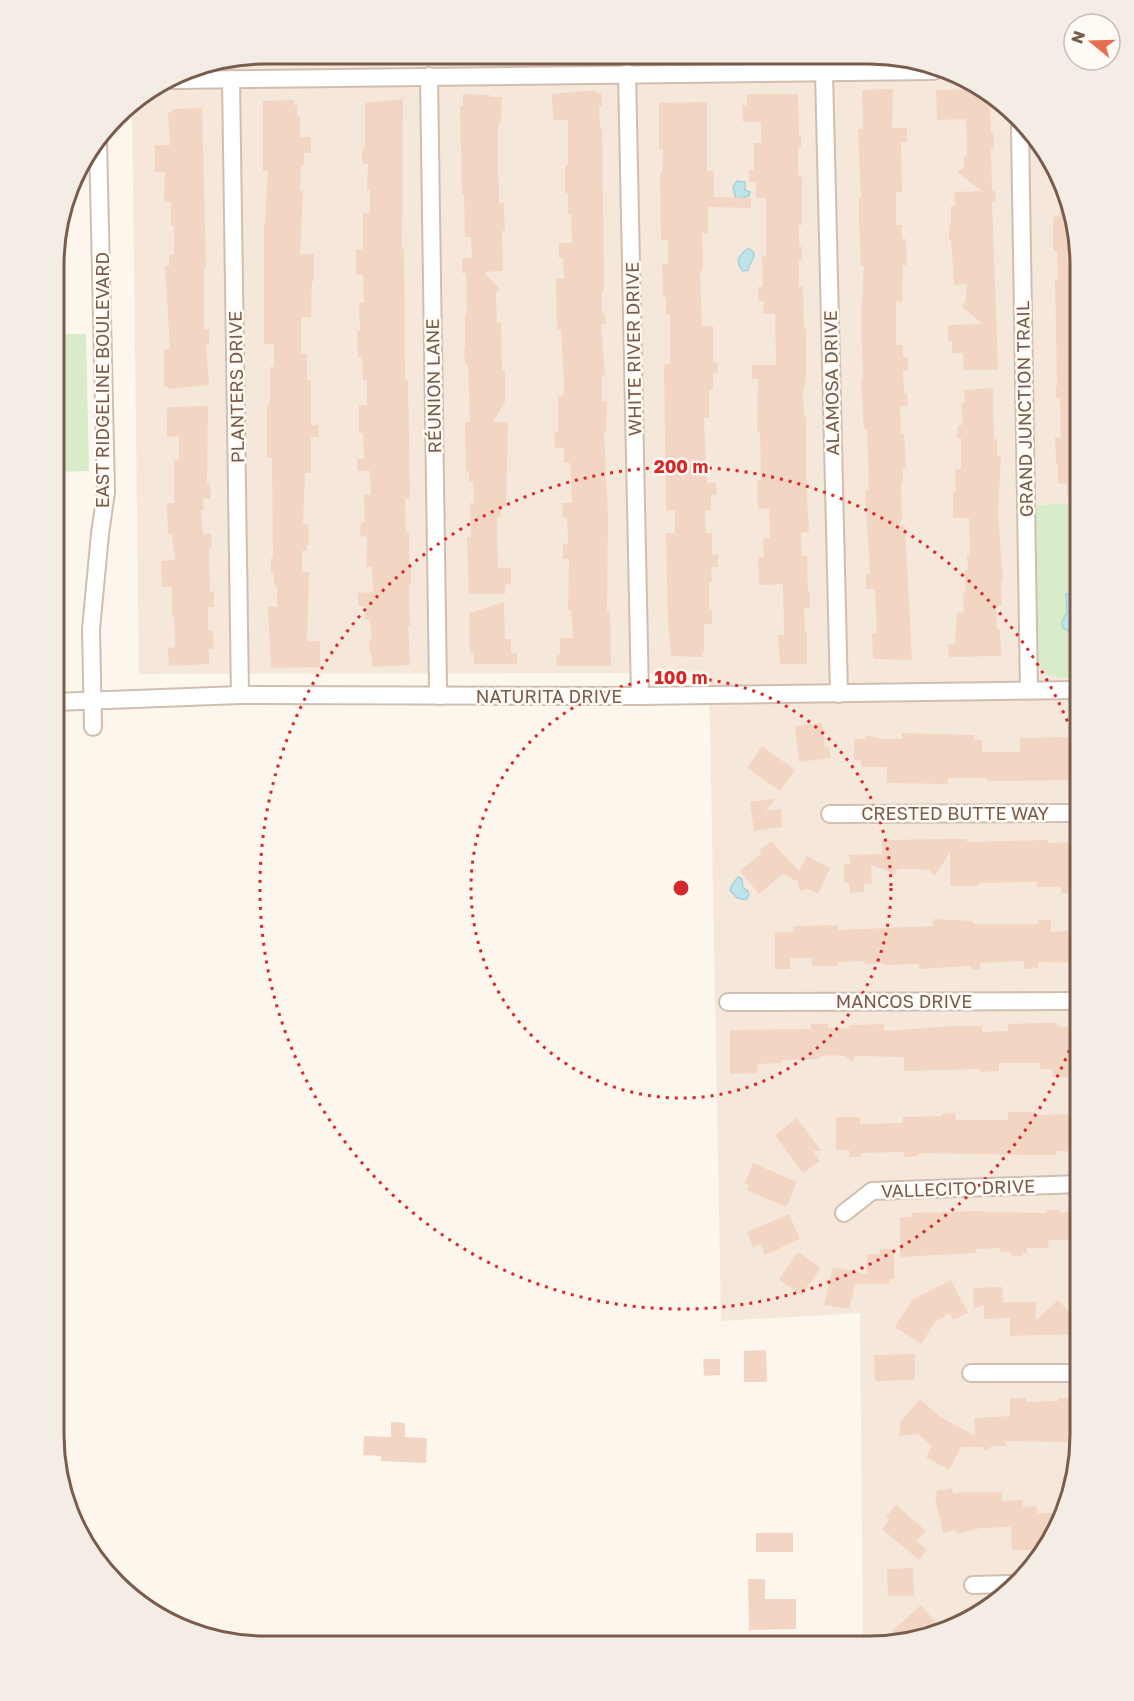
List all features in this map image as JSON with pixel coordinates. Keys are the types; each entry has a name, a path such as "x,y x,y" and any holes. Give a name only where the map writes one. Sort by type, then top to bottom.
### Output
{"street":[{"path":"190,80 921,71"},
{"name":"ALAMOSA DRIVE","path":"824,72 839,694"},
{"name":"WHITE RIVER DRIVE","path":"627,74 640,696"},
{"name":"RÉUNION LANE","path":"429,76 440,696"},
{"name":"PLANTERS DRIVE","path":"231,79 240,695"},
{"name":"GRAND JUNCTION TRAIL","path":"1020,134 1029,690"},
{"name":"EAST RIDGELINE BOULEVARD","path":"93,727 91,629 106,492 98,154"},
{"name":"NATURITA DRIVE","path":"64,702 240,695 640,696 1070,690"},
{"name":"CRESTED BUTTE WAY","path":"830,814 1070,813"},
{"name":"MANCOS DRIVE","path":"728,1002 1069,1001"},
{"name":"VALLECITO DRIVE","path":"844,1213 873,1191 1069,1184"},
{"path":"971,1374 1069,1373"},
{"path":"973,1585 1004,1584"}],"shaded area":[{"path":"868,64 921,71 945,80 969,91 1011,123 1043,165 1059,201 1066,226 1070,266 1070,503 1035,505 1039,666 1055,678 1070,677 1069,1449 1066,1475 1054,1512 1043,1536 1011,1578 969,1610 945,1621 908,1633 863,1636 860,1313 721,1321 709,673 139,674 132,115 165,91 201,75 226,68 252,65"}],"green space":[{"path":"64,334 86,334 89,471 64,472"},
{"path":"1070,503 1070,678 1052,677 1039,667 1035,505"}],"water":[{"path":"737,181 745,182 745,190 750,192 749,196 736,199 733,187"},
{"path":"747,249 754,253 754,258 748,270 743,271 739,265 739,259"},
{"path":"1070,593 1070,632 1063,628 1062,622 1067,612 1066,594"},
{"path":"738,877 742,879 743,888 748,891 749,895 746,900 737,898 730,890"}],"building":[{"path":"893,89 892,128 907,128 907,142 901,142 902,192 896,192 896,225 902,225 902,239 906,239 907,265 903,265 902,302 896,301 896,345 903,345 903,357 908,357 908,371 903,371 904,393 907,393 908,406 900,406 906,468 903,468 903,482 901,482 902,518 899,526 905,526 912,660 873,659 872,633 877,633 875,589 866,589 866,574 870,574 865,490 869,490 867,429 864,429 861,381 863,381 861,320 864,266 861,266 858,129 863,129 862,90"},
{"path":"965,89 990,105 991,133 994,133 994,149 991,149 992,191 995,191 996,202 992,202 998,370 964,370 963,353 952,353 952,341 948,341 948,325 983,324 961,306 966,300 966,284 954,285 951,240 949,240 951,206 955,206 954,192 982,191 957,172 964,167 964,156 967,155 966,119 937,120 936,90"},
{"path":"596,90 596,93 602,93 602,106 599,106 600,129 602,129 604,291 602,291 602,313 605,313 606,324 601,324 605,375 602,375 602,401 607,401 606,431 604,431 608,517 607,611 610,611 611,666 556,666 557,655 560,655 560,638 573,638 571,610 568,610 569,559 563,559 563,544 568,544 567,518 563,518 562,503 572,503 570,463 564,463 564,448 555,448 554,432 558,432 558,396 563,396 564,385 561,330 557,330 556,279 564,279 563,258 559,258 559,243 572,243 571,214 568,214 568,193 565,193 565,165 568,165 568,120 553,120 552,94"},
{"path":"463,94 502,97 501,123 498,123 498,179 499,203 504,203 503,271 484,272 500,289 496,293 497,323 501,323 505,402 493,422 508,422 506,506 500,507 501,517 497,517 498,568 511,568 511,584 505,585 505,594 469,594 467,537 471,537 470,503 474,503 473,482 469,482 469,471 466,471 465,422 470,422 468,364 465,365 464,349 465,314 467,314 466,273 462,273 462,258 472,258 471,237 465,237 464,194 462,194 460,106 463,106"},
{"path":"747,94 798,94 801,147 798,147 798,169 799,177 802,177 802,225 799,225 799,246 802,247 802,260 799,260 799,287 803,286 804,329 806,329 806,378 803,393 804,417 806,417 809,532 801,533 802,556 807,556 808,592 810,592 810,608 804,608 807,664 780,664 778,635 784,635 783,584 759,585 758,557 764,557 763,539 770,538 769,508 758,509 757,481 761,480 760,431 757,432 758,379 752,379 752,365 776,365 775,314 763,314 764,301 758,301 758,287 763,287 762,256 766,256 766,198 756,198 756,182 749,182 749,170 754,170 754,143 761,143 761,122 743,122 742,105 747,105"},
{"path":"403,99 402,249 404,249 405,380 408,380 410,499 405,499 406,532 409,532 409,565 411,565 410,626 408,626 410,665 372,667 369,641 372,641 370,620 365,620 365,606 358,606 358,593 373,592 372,567 366,567 367,537 360,536 361,522 365,522 364,495 371,495 370,471 357,471 357,459 364,459 363,433 359,433 359,405 367,405 367,380 363,380 362,357 358,358 359,303 364,303 363,275 356,275 356,249 363,249 363,213 370,213 370,190 367,190 368,164 364,164 362,160 362,149 365,149 365,103"},
{"path":"294,100 294,105 297,105 297,116 300,116 300,137 311,137 311,153 304,153 304,165 301,165 300,191 303,190 300,254 314,254 314,281 312,281 311,317 301,317 301,354 307,354 307,380 311,380 311,426 318,424 319,437 311,437 311,473 305,473 303,524 308,524 309,545 307,545 307,551 302,551 302,572 309,572 307,641 320,641 320,667 271,668 268,607 277,607 277,585 274,585 274,573 271,573 271,558 273,558 272,458 267,458 267,405 270,405 270,367 274,367 274,344 264,344 264,224 268,171 263,171 263,101"},
{"path":"707,102 707,171 714,171 714,197 751,198 751,208 708,207 708,233 702,233 703,268 700,274 702,326 713,326 713,362 717,362 718,373 713,373 713,389 709,390 709,418 704,418 707,483 716,483 717,495 711,495 711,510 705,510 706,533 712,533 712,555 718,554 718,567 711,567 709,609 712,609 712,624 704,624 702,657 671,656 666,533 675,533 675,510 666,511 664,364 670,364 670,314 666,314 666,297 663,297 662,264 668,264 668,240 661,240 660,173 662,173 663,149 659,149 659,103"},
{"path":"202,108 206,268 204,268 204,329 209,329 209,344 206,345 209,385 168,389 164,386 164,349 170,349 165,266 169,266 169,255 174,254 174,226 171,226 171,203 164,201 165,172 155,172 155,145 170,145 168,112 172,112 172,109"},
{"path":"1059,203 1066,226 1070,266 1070,495 1067,495 1067,484 1058,483 1055,437 1061,437 1060,398 1056,398 1055,279 1058,279 1057,251 1053,251 1053,217 1060,216"},
{"path":"993,388 994,439 997,439 997,456 1001,456 998,514 1003,582 1001,582 1002,606 996,606 1001,656 949,657 948,644 955,644 957,613 964,612 965,570 968,570 967,555 970,555 969,518 953,518 953,492 956,492 955,469 961,469 961,438 957,437 958,426 963,423 961,403 965,402 964,390"},
{"path":"208,406 207,483 210,483 211,499 203,499 204,510 201,510 203,534 211,533 210,592 214,592 214,607 208,607 208,631 213,631 214,649 209,649 209,664 169,666 168,648 175,647 172,587 162,587 161,561 175,560 172,533 168,534 167,503 174,503 174,460 179,460 179,436 167,437 167,409 170,409 169,407"},
{"path":"504,602 505,639 511,639 511,653 517,653 517,664 474,664 474,653 470,653 469,613"},
{"path":"822,723 825,747 829,747 831,758 799,762 795,726"},
{"path":"1070,730 1070,780 987,781 987,778 948,778 948,784 887,783 887,767 861,767 861,760 854,760 854,739 865,739 866,735 882,739 902,739 901,733 974,735 974,740 982,740 982,752 1020,752 1020,738 1069,737"},
{"path":"762,746 795,770 780,791 747,768"},
{"path":"775,799 766,811 781,809 782,827 754,831 750,802"},
{"path":"967,839 967,842 1048,840 1048,843 1070,842 1069,893 1061,893 1061,887 1037,887 1037,882 950,886 950,852 935,876 929,870 917,869 898,869 893,875 871,865 872,884 864,884 864,892 850,893 849,883 844,883 844,864 850,864 850,858 847,855 882,854 882,840"},
{"path":"771,841 799,871 807,856 830,868 818,894 808,889 800,891 798,882 783,874 759,894 740,871 761,854 759,851"},
{"path":"933,919 973,921 973,924 1038,924 1038,920 1051,920 1051,932 1069,931 1069,963 1038,962 1038,968 1024,969 1024,961 980,963 980,969 971,969 970,966 919,969 919,964 865,964 865,961 838,962 838,966 812,966 812,958 790,958 790,969 775,969 775,932 794,932 793,926 837,925 838,930 933,926"},
{"path":"1057,1023 1057,1026 1069,1027 1069,1077 1052,1077 1052,1069 1040,1069 1040,1063 999,1063 999,1071 980,1072 980,1069 904,1071 904,1057 855,1056 852,1062 845,1056 829,1055 819,1057 819,1059 782,1060 782,1063 758,1064 757,1073 730,1074 730,1030 811,1029 811,1024 828,1024 828,1028 849,1029 850,1025 884,1024 884,1031 982,1026 982,1032 1008,1031 1008,1024"},
{"path":"1008,1112 1035,1112 1035,1115 1069,1114 1069,1152 1056,1151 1056,1155 918,1153 918,1156 904,1157 904,1152 861,1153 861,1157 849,1157 849,1150 836,1150 836,1117 860,1117 860,1124 903,1123 903,1117 942,1116 942,1114 955,1113 956,1120 1008,1120"},
{"path":"797,1118 821,1151 813,1151 820,1161 803,1173 775,1135"},
{"path":"753,1163 797,1182 786,1207 747,1190 749,1185 745,1183"},
{"path":"1047,1210 1069,1212 1069,1240 1049,1240 1048,1248 1027,1248 1027,1253 1022,1253 1022,1256 1000,1252 1000,1248 976,1249 976,1253 900,1257 900,1217 912,1217 912,1213 983,1211 1047,1213"},
{"path":"789,1214 800,1239 765,1255 761,1244 753,1247 747,1232"},
{"path":"880,1249 894,1249 894,1279 890,1279 889,1284 855,1284 849,1309 824,1305 833,1267 867,1274 867,1254 880,1254"},
{"path":"798,1252 821,1268 801,1295 779,1279"},
{"path":"951,1280 968,1313 953,1320 950,1313 936,1321 921,1344 895,1327 912,1300"},
{"path":"1002,1287 1003,1302 1036,1302 1036,1320 1058,1300 1069,1312 1069,1334 1010,1336 1010,1318 984,1319 984,1305 974,1309 973,1288"},
{"path":"766,1350 767,1382 744,1382 744,1351"},
{"path":"915,1354 915,1380 875,1381 874,1355"},
{"path":"703,1359 720,1359 720,1375 704,1376"},
{"path":"1010,1398 1026,1398 1026,1402 1058,1401 1058,1398 1069,1398 1069,1442 1005,1441 1006,1446 992,1446 986,1451 982,1447 961,1447 949,1470 926,1457 932,1446 918,1434 899,1436 901,1421 920,1399 939,1416 975,1436 974,1418 1010,1416"},
{"path":"391,1422 405,1423 405,1437 427,1438 426,1463 381,1461 381,1456 363,1455 364,1436 391,1437"},
{"path":"952,1488 953,1494 1002,1492 1002,1501 1023,1500 1023,1507 1037,1506 1037,1513 1054,1513 1033,1550 1012,1550 1011,1527 981,1528 957,1534 956,1530 943,1533 935,1497 937,1496 936,1491"},
{"path":"896,1505 926,1531 915,1540 927,1550 919,1560 882,1529 889,1520 886,1517"},
{"path":"756,1533 793,1533 793,1552 756,1552"},
{"path":"913,1568 914,1596 888,1596 887,1569"},
{"path":"748,1579 765,1579 765,1599 796,1599 796,1629 749,1630"},
{"path":"921,1605 936,1623 908,1633 895,1635 892,1631"}]}
